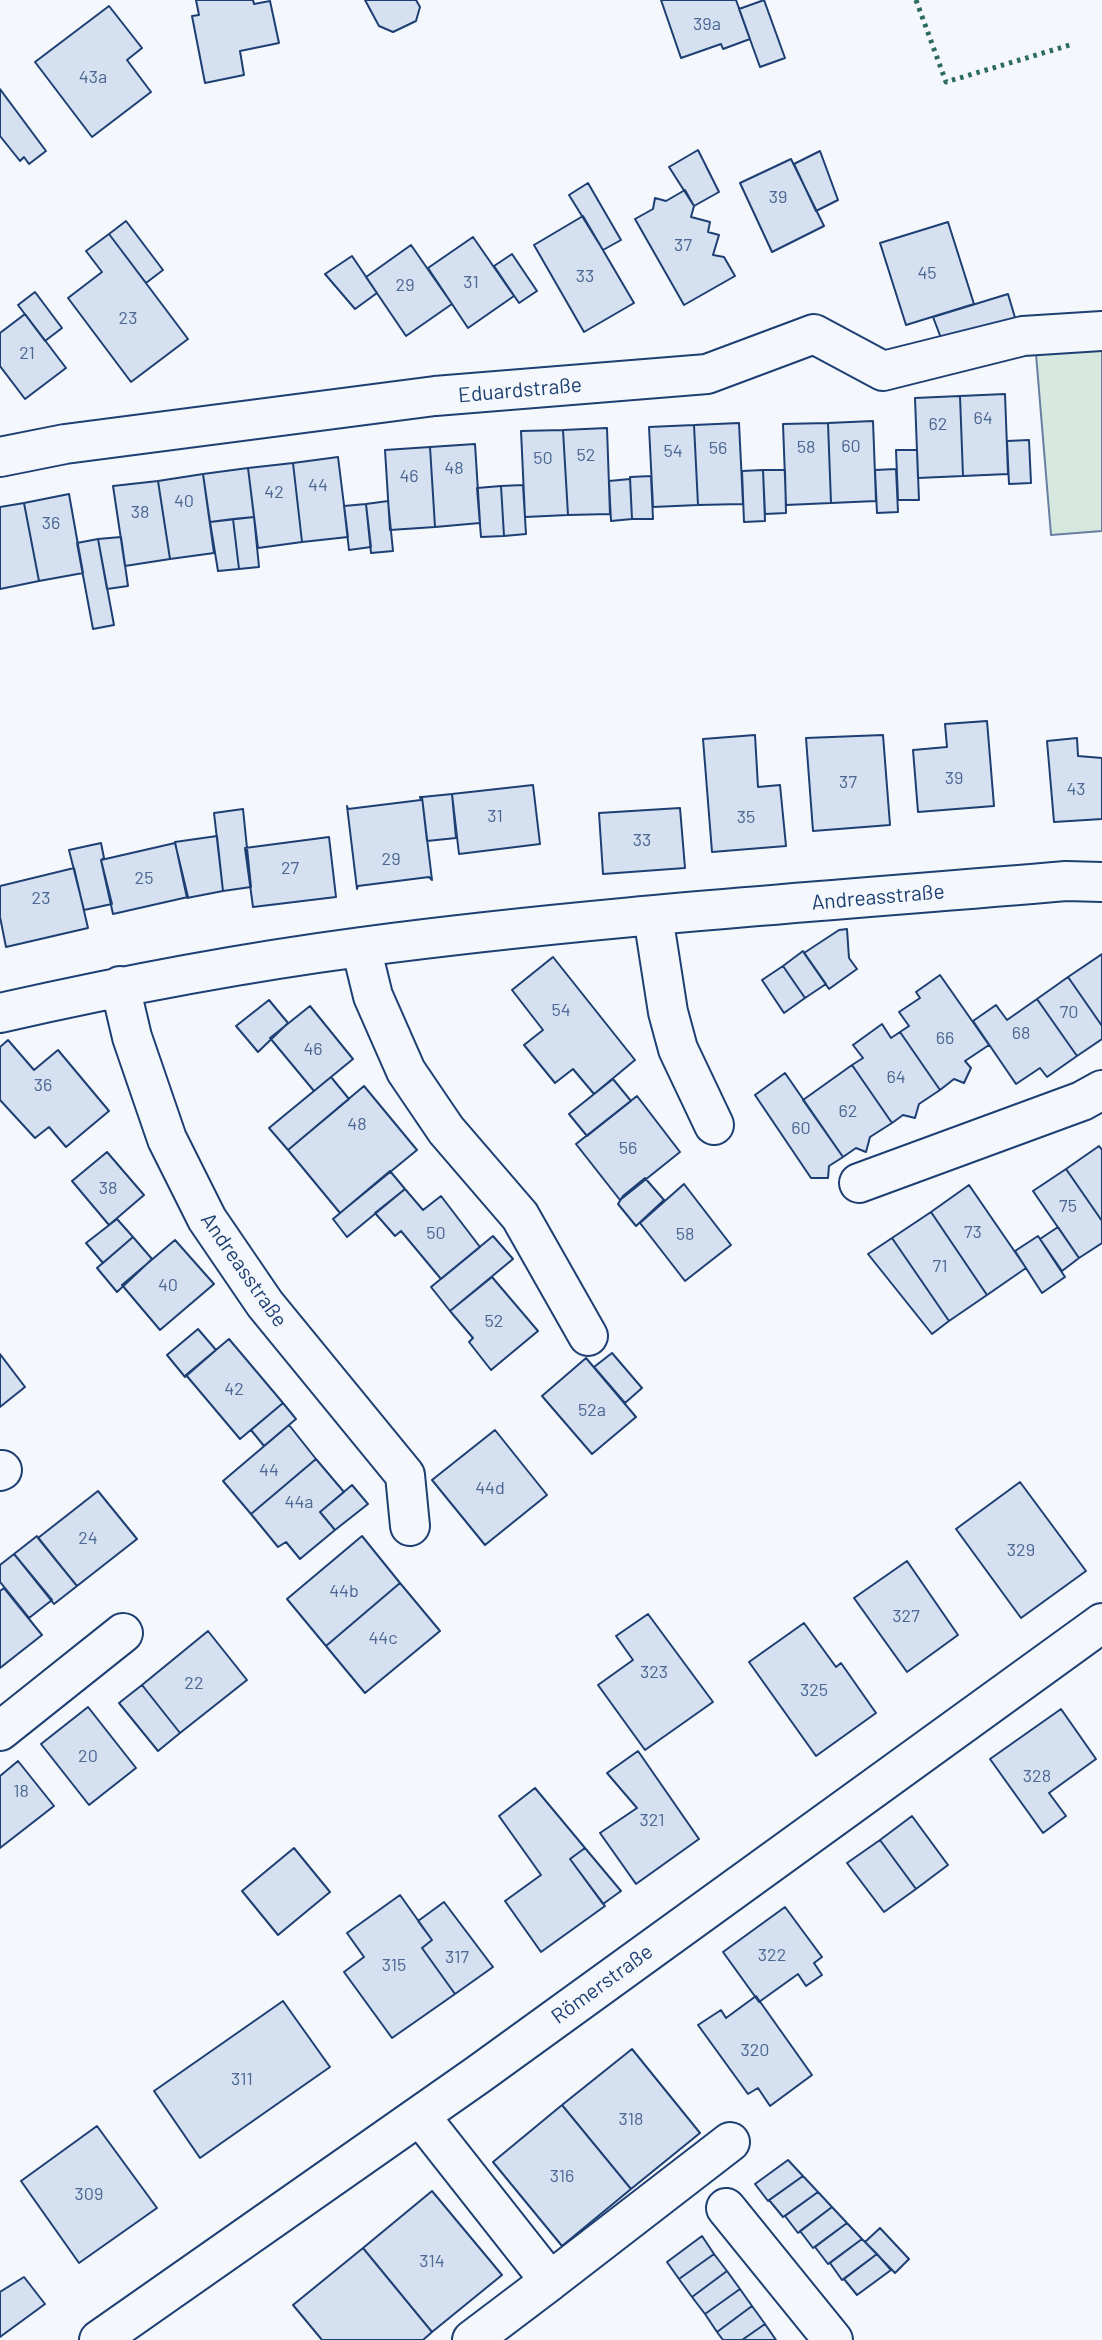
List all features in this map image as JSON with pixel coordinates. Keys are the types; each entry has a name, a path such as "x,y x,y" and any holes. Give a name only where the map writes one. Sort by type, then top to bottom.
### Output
{"street":[{"name":"Eduardstraße","path":"0,457 65,444 435,396 708,374 814,334 883,371 1023,336 1102,331"},
{"name":"Andreasstraße","path":"0,1013 120,986 361,947 653,916 1052,882 1102,882"},
{"path":"653,916 666,1002 678,1049 714,1125"},
{"path":"361,947 373,996 406,1071 446,1130 520,1216 588,1336"},
{"name":"Andreasstraße","path":"120,986 132,1037 167,1139 207,1219 264,1304 405,1475 411,1527"},
{"path":"859,1183 1082,1101 1102,1090"},
{"name":"Römerstraße","path":"99,2340 420,2116 1102,1623"},
{"path":"0,1731 123,1633"},
{"path":"420,2116 550,2281"},
{"path":"472,2340 730,2142"},
{"path":"726,2208 834,2340"}],"shaded area":[{"path":"1102,349 1102,531 1051,535 1036,354"}],"building":[{"path":"196,0 253,0 254,4 270,1 279,43 240,51 244,75 205,83 192,16 199,15"},
{"path":"365,0 416,0 420,7 416,21 393,32 379,26"},
{"path":"661,0 736,0 750,39 723,49 721,44 681,58"},
{"path":"764,0 785,58 760,67 739,9"},
{"path":"109,6 142,48 127,60 151,92 92,137 35,62"},
{"path":"0,89 46,151 29,164 24,157 20,161 0,136"},
{"path":"698,150 719,192 694,206 669,167"},
{"path":"820,151 838,200 816,211 794,164"},
{"path":"791,159 824,226 772,252 740,183"},
{"path":"588,183 621,240 603,250 569,195"},
{"path":"685,190 694,206 691,217 710,222 708,232 719,235 713,255 724,257 735,276 684,305 635,219 653,209 655,198 666,201"},
{"path":"583,216 634,303 584,332 534,245"},
{"path":"126,221 163,270 146,283 109,234"},
{"path":"948,222 974,304 906,325 880,243"},
{"path":"109,234 188,339 131,382 68,298 102,272 86,251"},
{"path":"473,237 514,296 468,328 428,268"},
{"path":"411,245 452,304 406,336 366,277"},
{"path":"512,254 537,291 519,303 494,266"},
{"path":"352,256 377,293 355,309 325,274"},
{"path":"35,292 62,328 45,341 18,305"},
{"path":"1008,294 1016,321 941,338 933,317"},
{"path":"25,314 66,368 25,399 0,366 0,333"},
{"path":"1005,394 1008,474 963,476 960,396"},
{"path":"960,396 963,476 918,478 915,398"},
{"path":"873,421 876,501 831,503 828,423"},
{"path":"739,423 743,504 698,505 694,425"},
{"path":"828,423 831,503 786,505 783,424"},
{"path":"694,425 698,505 653,507 649,427"},
{"path":"607,428 610,514 568,515 563,430"},
{"path":"563,430 568,515 525,517 521,431"},
{"path":"1029,440 1031,483 1009,484 1007,441"},
{"path":"475,444 480,523 435,527 430,447"},
{"path":"430,447 435,527 390,530 385,450"},
{"path":"896,450 917,450 919,500 898,500"},
{"path":"338,457 348,537 302,542 293,463"},
{"path":"293,463 302,542 258,548 248,468"},
{"path":"248,468 254,517 210,522 203,474"},
{"path":"896,469 898,512 877,513 875,470"},
{"path":"763,470 785,470 786,513 765,514"},
{"path":"763,470 765,521 744,522 742,471"},
{"path":"203,474 214,553 170,559 158,481"},
{"path":"651,476 653,519 632,519 630,477"},
{"path":"630,479 632,519 611,521 609,481"},
{"path":"158,481 170,559 125,566 113,486"},
{"path":"523,485 526,534 504,536 501,486"},
{"path":"501,486 504,536 481,537 477,488"},
{"path":"69,494 83,573 39,581 24,503"},
{"path":"388,501 393,551 371,553 366,504"},
{"path":"24,503 39,581 0,589 0,507"},
{"path":"366,504 371,547 349,550 344,506"},
{"path":"254,517 259,567 239,569 233,519"},
{"path":"233,519 239,569 218,571 210,522"},
{"path":"121,537 128,586 107,589 98,539"},
{"path":"98,539 114,625 93,629 77,543"},
{"path":"987,721 994,806 918,812 913,750 947,747 945,724"},
{"path":"755,735 758,787 780,785 786,846 712,852 703,739"},
{"path":"883,735 890,825 813,831 806,738"},
{"path":"1077,738 1078,756 1102,758 1102,819 1054,822 1047,741"},
{"path":"533,785 540,844 459,854 452,794"},
{"path":"452,794 456,838 427,841 422,797"},
{"path":"422,797 432,880 429,877 358,886 357,889 347,806 348,809 421,800"},
{"path":"680,808 685,868 603,874 599,813"},
{"path":"243,809 251,887 223,891 214,813"},
{"path":"217,836 223,891 187,898 175,842"},
{"path":"329,837 336,897 253,907 245,848"},
{"path":"101,843 104,858 101,860 112,904 84,910 69,850"},
{"path":"175,843 188,897 113,914 101,860"},
{"path":"74,868 88,928 6,947 0,917 0,886"},
{"path":"847,929 849,958 857,969 829,989 804,953 839,930"},
{"path":"803,951 826,984 805,998 783,966"},
{"path":"1102,954 1102,1026 1068,977"},
{"path":"553,957 635,1060 594,1094 573,1069 555,1083 524,1045 543,1030 512,990"},
{"path":"783,966 805,998 784,1013 762,980"},
{"path":"940,975 989,1045 965,1061 971,1068 964,1083 954,1079 940,1090 900,1032 909,1026 899,1012 920,998 916,992"},
{"path":"1068,977 1102,1026 1102,1039 1077,1056 1037,999"},
{"path":"1037,999 1077,1056 1047,1077 1040,1068 1016,1084 973,1021 996,1005 1007,1020"},
{"path":"269,1000 288,1023 258,1052 236,1026"},
{"path":"310,1006 353,1059 314,1091 270,1038"},
{"path":"882,1024 891,1038 900,1032 940,1090 919,1104 915,1118 903,1115 892,1123 852,1065 863,1058 853,1045"},
{"path":"8,1040 34,1070 58,1050 109,1111 66,1147 49,1127 35,1138 0,1100 0,1047"},
{"path":"852,1065 892,1123 870,1137 866,1152 856,1148 843,1157 803,1100"},
{"path":"785,1073 843,1157 829,1166 828,1178 811,1178 755,1095"},
{"path":"331,1077 349,1099 288,1150 269,1128"},
{"path":"613,1079 631,1101 587,1136 569,1114"},
{"path":"364,1086 417,1150 340,1213 288,1150"},
{"path":"637,1096 680,1152 620,1200 576,1144"},
{"path":"1099,1146 1102,1150 1102,1221 1066,1169"},
{"path":"107,1152 144,1195 109,1225 72,1181"},
{"path":"1066,1169 1102,1221 1102,1243 1079,1258 1033,1191"},
{"path":"390,1171 405,1189 347,1237 333,1219"},
{"path":"645,1178 664,1200 636,1226 618,1204 623,1196"},
{"path":"684,1184 731,1245 685,1281 640,1223"},
{"path":"969,1185 1026,1268 987,1295 931,1212"},
{"path":"405,1189 423,1210 441,1196 480,1247 441,1279 401,1231 395,1236 375,1213"},
{"path":"931,1212 987,1295 949,1321 892,1238"},
{"path":"117,1219 133,1237 103,1263 86,1243"},
{"path":"1058,1227 1079,1258 1062,1271 1040,1239"},
{"path":"493,1236 513,1259 450,1311 431,1287"},
{"path":"1038,1236 1065,1277 1042,1293 1015,1251"},
{"path":"133,1237 152,1259 117,1292 97,1268"},
{"path":"892,1238 949,1321 932,1334 868,1254"},
{"path":"175,1240 214,1284 160,1330 122,1285"},
{"path":"492,1277 538,1331 491,1370 469,1342 473,1338 450,1311"},
{"path":"198,1329 216,1350 185,1377 167,1355"},
{"path":"229,1339 283,1403 240,1439 186,1375"},
{"path":"612,1353 642,1388 625,1403 594,1367"},
{"path":"0,1354 25,1387 0,1407"},
{"path":"586,1358 636,1417 592,1454 542,1396"},
{"path":"283,1403 296,1419 264,1446 251,1430"},
{"path":"289,1425 316,1459 251,1514 223,1481"},
{"path":"495,1430 547,1495 485,1545 432,1480"},
{"path":"316,1459 344,1492 320,1512 335,1530 300,1559 286,1542 278,1547 251,1514"},
{"path":"1020,1482 1086,1571 1021,1618 956,1529"},
{"path":"352,1485 368,1504 335,1530 320,1512"},
{"path":"98,1491 137,1539 77,1586 38,1538"},
{"path":"37,1536 77,1586 54,1604 14,1554"},
{"path":"362,1536 400,1583 326,1646 287,1599"},
{"path":"14,1554 52,1600 29,1618 0,1582 0,1565"},
{"path":"907,1561 958,1635 907,1672 854,1598"},
{"path":"400,1583 440,1631 365,1693 326,1646"},
{"path":"4,1588 42,1635 0,1668 0,1591"},
{"path":"648,1614 713,1702 645,1750 598,1685 633,1660 616,1636"},
{"path":"804,1623 836,1667 841,1663 876,1713 816,1756 749,1662"},
{"path":"208,1631 247,1680 180,1733 142,1685"},
{"path":"142,1685 180,1733 158,1751 119,1703"},
{"path":"88,1707 136,1768 89,1805 41,1744"},
{"path":"1061,1709 1096,1759 1049,1793 1066,1816 1043,1833 990,1759"},
{"path":"638,1751 699,1839 636,1884 600,1833 637,1808 607,1773"},
{"path":"18,1761 54,1806 0,1848 0,1776"},
{"path":"535,1788 585,1848 570,1859 605,1906 541,1952 505,1901 541,1875 499,1816"},
{"path":"912,1816 948,1865 916,1889 880,1840"},
{"path":"880,1840 916,1889 884,1912 847,1863"},
{"path":"294,1848 330,1892 278,1935 242,1891"},
{"path":"585,1848 621,1891 603,1904 570,1859"},
{"path":"400,1895 432,1940 422,1948 455,1994 392,2038 344,1972 364,1957 347,1933"},
{"path":"444,1902 493,1967 455,1994 422,1948 432,1940 418,1921"},
{"path":"785,1907 822,1957 814,1963 822,1975 806,1986 798,1974 759,2002 723,1952"},
{"path":"756,1996 812,2075 770,2106 758,2088 748,2094 698,2025 721,2010 726,2018"},
{"path":"283,2001 330,2067 200,2158 154,2091"},
{"path":"632,2049 700,2133 631,2189 562,2105"},
{"path":"562,2105 631,2189 562,2246 493,2162"},
{"path":"97,2126 157,2208 79,2263 21,2181"},
{"path":"788,2160 803,2176 768,2201 755,2184"},
{"path":"803,2176 818,2192 783,2217 769,2200"},
{"path":"432,2191 502,2275 432,2332 363,2248"},
{"path":"818,2192 832,2207 798,2233 785,2216"},
{"path":"832,2207 847,2223 813,2248 800,2231"},
{"path":"847,2223 862,2239 828,2264 815,2247"},
{"path":"880,2228 909,2259 895,2273 865,2242"},
{"path":"702,2236 714,2254 679,2279 667,2262"},
{"path":"862,2239 877,2254 842,2280 830,2263"},
{"path":"363,2248 432,2332 423,2340 322,2340 293,2305"},
{"path":"714,2254 727,2271 692,2297 679,2279"},
{"path":"877,2254 891,2270 857,2295 844,2279"},
{"path":"727,2271 740,2289 705,2314 692,2297"},
{"path":"24,2277 45,2304 0,2337 0,2292"},
{"path":"740,2289 752,2306 717,2332 705,2314"},
{"path":"752,2306 765,2324 742,2340 723,2340 717,2332"},
{"path":"765,2324 776,2340 742,2340"}],"hedge":[{"path":"916,0 946,82 1073,44"}]}
